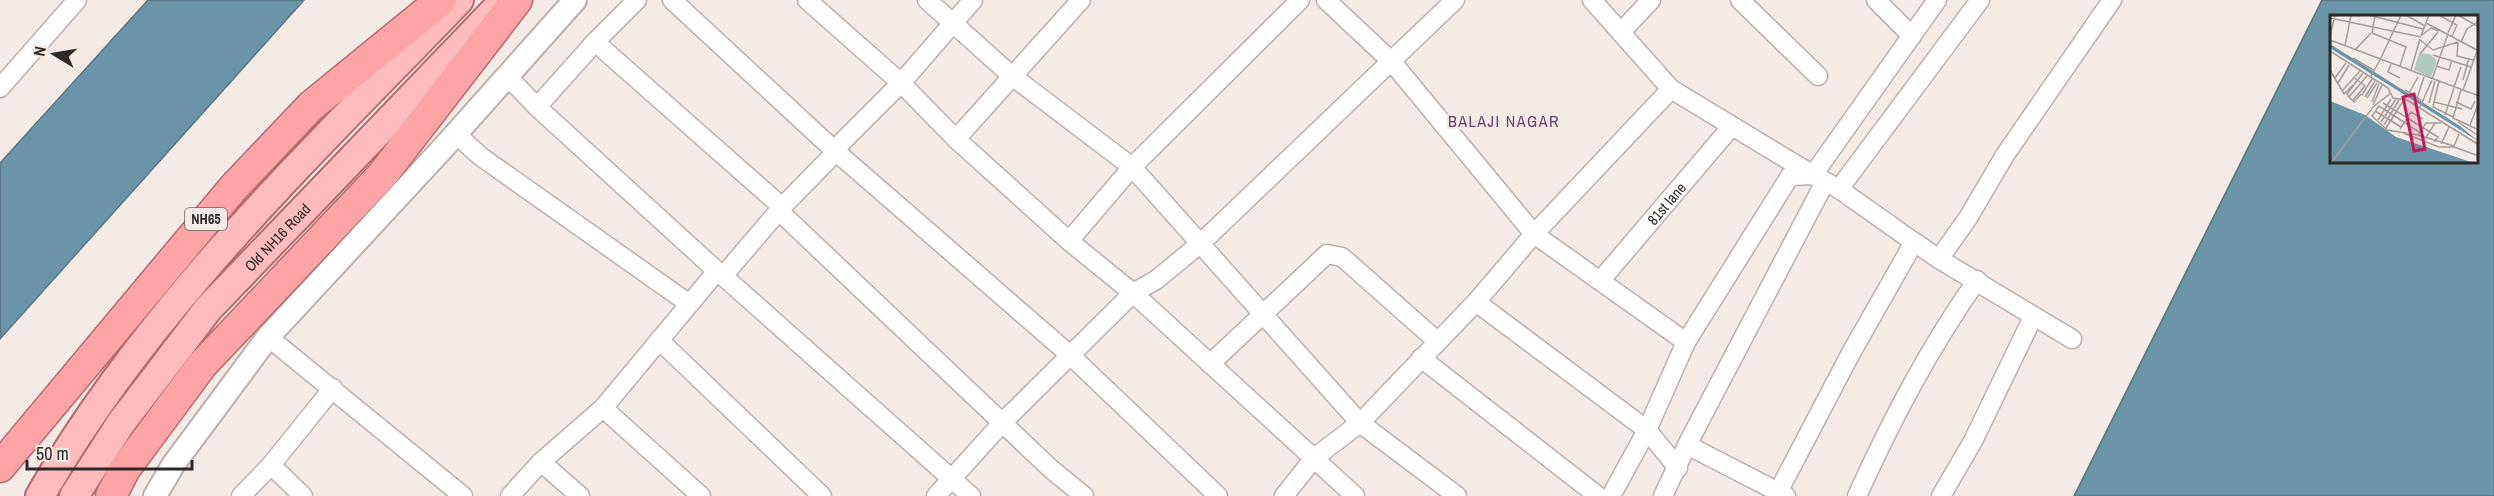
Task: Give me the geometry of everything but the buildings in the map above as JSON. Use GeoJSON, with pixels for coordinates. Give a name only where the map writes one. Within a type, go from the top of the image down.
{"type":"FeatureCollection","features":[{"type":"Feature","properties":{"kind":"highway","name":"NH65"},"geometry":{"type":"LineString","coordinates":[[0,467],[242,179],[310,106],[441,0]]}},
{"type":"Feature","properties":{"kind":"highway"},"geometry":{"type":"LineString","coordinates":[[111,496],[125,469],[202,365],[383,174],[517,0]]}},
{"type":"Feature","properties":{"kind":"main road","name":"Old NH16 Road"},"geometry":{"type":"LineString","coordinates":[[40,496],[66,450],[113,381],[201,272],[459,0]]}},
{"type":"Feature","properties":{"kind":"main road","name":"Old NH16 Road"},"geometry":{"type":"LineString","coordinates":[[75,496],[121,423],[208,309],[505,0]]}},
{"type":"Feature","properties":{"kind":"street"},"geometry":{"type":"LineString","coordinates":[[0,88],[77,0]]}},
{"type":"Feature","properties":{"kind":"street"},"geometry":{"type":"LineString","coordinates":[[155,496],[173,465],[258,354],[268,337],[508,77],[575,0]]}},
{"type":"Feature","properties":{"kind":"street"},"geometry":{"type":"LineString","coordinates":[[537,107],[595,42],[637,0]]}},
{"type":"Feature","properties":{"kind":"street"},"geometry":{"type":"LineString","coordinates":[[672,0],[834,150],[1070,355],[1218,496]]}},
{"type":"Feature","properties":{"kind":"street"},"geometry":{"type":"LineString","coordinates":[[807,0],[901,83],[956,139],[1069,241],[1132,293],[1354,496]]}},
{"type":"Feature","properties":{"kind":"street"},"geometry":{"type":"LineString","coordinates":[[927,0],[1012,76],[1132,167],[1360,423],[1457,496]]}},
{"type":"Feature","properties":{"kind":"street"},"geometry":{"type":"LineString","coordinates":[[510,496],[541,462],[603,408],[688,303],[720,273],[831,157],[834,150],[901,83],[973,0]]}},
{"type":"Feature","properties":{"kind":"street"},"geometry":{"type":"LineString","coordinates":[[956,139],[1081,0]]}},
{"type":"Feature","properties":{"kind":"street"},"geometry":{"type":"LineString","coordinates":[[1069,241],[1132,167],[1300,0]]}},
{"type":"Feature","properties":{"kind":"street"},"geometry":{"type":"LineString","coordinates":[[1326,0],[1392,62],[1534,234],[1686,342]]}},
{"type":"Feature","properties":{"kind":"street"},"geometry":{"type":"LineString","coordinates":[[936,496],[1003,422],[1132,293],[1156,280],[1201,243],[1455,0]]}},
{"type":"Feature","properties":{"kind":"street"},"geometry":{"type":"LineString","coordinates":[[1592,0],[1671,89],[1826,182],[1939,259],[2072,339]]}},
{"type":"Feature","properties":{"kind":"street"},"geometry":{"type":"LineString","coordinates":[[1620,32],[1651,0]]}},
{"type":"Feature","properties":{"kind":"street"},"geometry":{"type":"LineString","coordinates":[[1740,0],[1818,76]]}},
{"type":"Feature","properties":{"kind":"street"},"geometry":{"type":"LineString","coordinates":[[1876,0],[1912,36]]}},
{"type":"Feature","properties":{"kind":"street"},"geometry":{"type":"LineString","coordinates":[[1663,496],[1678,468],[1686,446],[1826,182],[1912,36],[1937,0]]}},
{"type":"Feature","properties":{"kind":"street"},"geometry":{"type":"LineString","coordinates":[[1826,182],[1980,0]]}},
{"type":"Feature","properties":{"kind":"street"},"geometry":{"type":"LineString","coordinates":[[1939,259],[1968,218],[2005,155],[2112,0]]}},
{"type":"Feature","properties":{"kind":"street"},"geometry":{"type":"LineString","coordinates":[[595,42],[781,209],[1003,422],[1084,496]]}},
{"type":"Feature","properties":{"kind":"street"},"geometry":{"type":"LineString","coordinates":[[508,77],[537,107],[720,273],[971,496]]}},
{"type":"Feature","properties":{"kind":"street"},"geometry":{"type":"LineString","coordinates":[[1284,496],[1314,458],[1360,423],[1476,302],[1534,234],[1671,89]]}},
{"type":"Feature","properties":{"kind":"street","name":"81st lane"},"geometry":{"type":"LineString","coordinates":[[1600,281],[1731,126]]}},
{"type":"Feature","properties":{"kind":"street"},"geometry":{"type":"LineString","coordinates":[[456,134],[480,156],[688,303]]}},
{"type":"Feature","properties":{"kind":"street"},"geometry":{"type":"LineString","coordinates":[[1611,496],[1647,430],[1686,342],[1791,176],[1826,182]]}},
{"type":"Feature","properties":{"kind":"street"},"geometry":{"type":"LineString","coordinates":[[1686,446],[1780,495],[1851,353],[1914,242]]}},
{"type":"Feature","properties":{"kind":"street"},"geometry":{"type":"LineString","coordinates":[[1210,364],[1327,254],[1333,253],[1341,257],[1437,341]]}},
{"type":"Feature","properties":{"kind":"street"},"geometry":{"type":"LineString","coordinates":[[1857,496],[1897,409],[1940,333],[1977,280]]}},
{"type":"Feature","properties":{"kind":"street"},"geometry":{"type":"LineString","coordinates":[[1476,302],[1647,430],[1678,468]]}},
{"type":"Feature","properties":{"kind":"street"},"geometry":{"type":"LineString","coordinates":[[1941,496],[1973,441],[2033,317]]}},
{"type":"Feature","properties":{"kind":"street"},"geometry":{"type":"LineString","coordinates":[[268,337],[463,496]]}},
{"type":"Feature","properties":{"kind":"street"},"geometry":{"type":"LineString","coordinates":[[659,340],[822,496]]}},
{"type":"Feature","properties":{"kind":"street"},"geometry":{"type":"LineString","coordinates":[[1420,358],[1598,496]]}},
{"type":"Feature","properties":{"kind":"street"},"geometry":{"type":"LineString","coordinates":[[241,496],[271,465],[333,388]]}},
{"type":"Feature","properties":{"kind":"street"},"geometry":{"type":"LineString","coordinates":[[603,408],[701,496]]}},
{"type":"Feature","properties":{"kind":"street"},"geometry":{"type":"LineString","coordinates":[[541,462],[580,496]]}},
{"type":"Feature","properties":{"kind":"street"},"geometry":{"type":"LineString","coordinates":[[271,465],[303,496]]}},
{"type":"Feature","properties":{"kind":"water"},"geometry":{"type":"Polygon","coordinates":[[[148,0],[304,0],[0,339],[0,163],[148,0]]]}},
{"type":"Feature","properties":{"kind":"water"},"geometry":{"type":"Polygon","coordinates":[[[2322,0],[2494,0],[2494,496],[2074,496],[2322,0]]]}},
{"type":"Feature","properties":{"kind":"district","name":"BALAJI NAGAR"},"geometry":{"type":"Point","coordinates":[1504,121]}}]}
